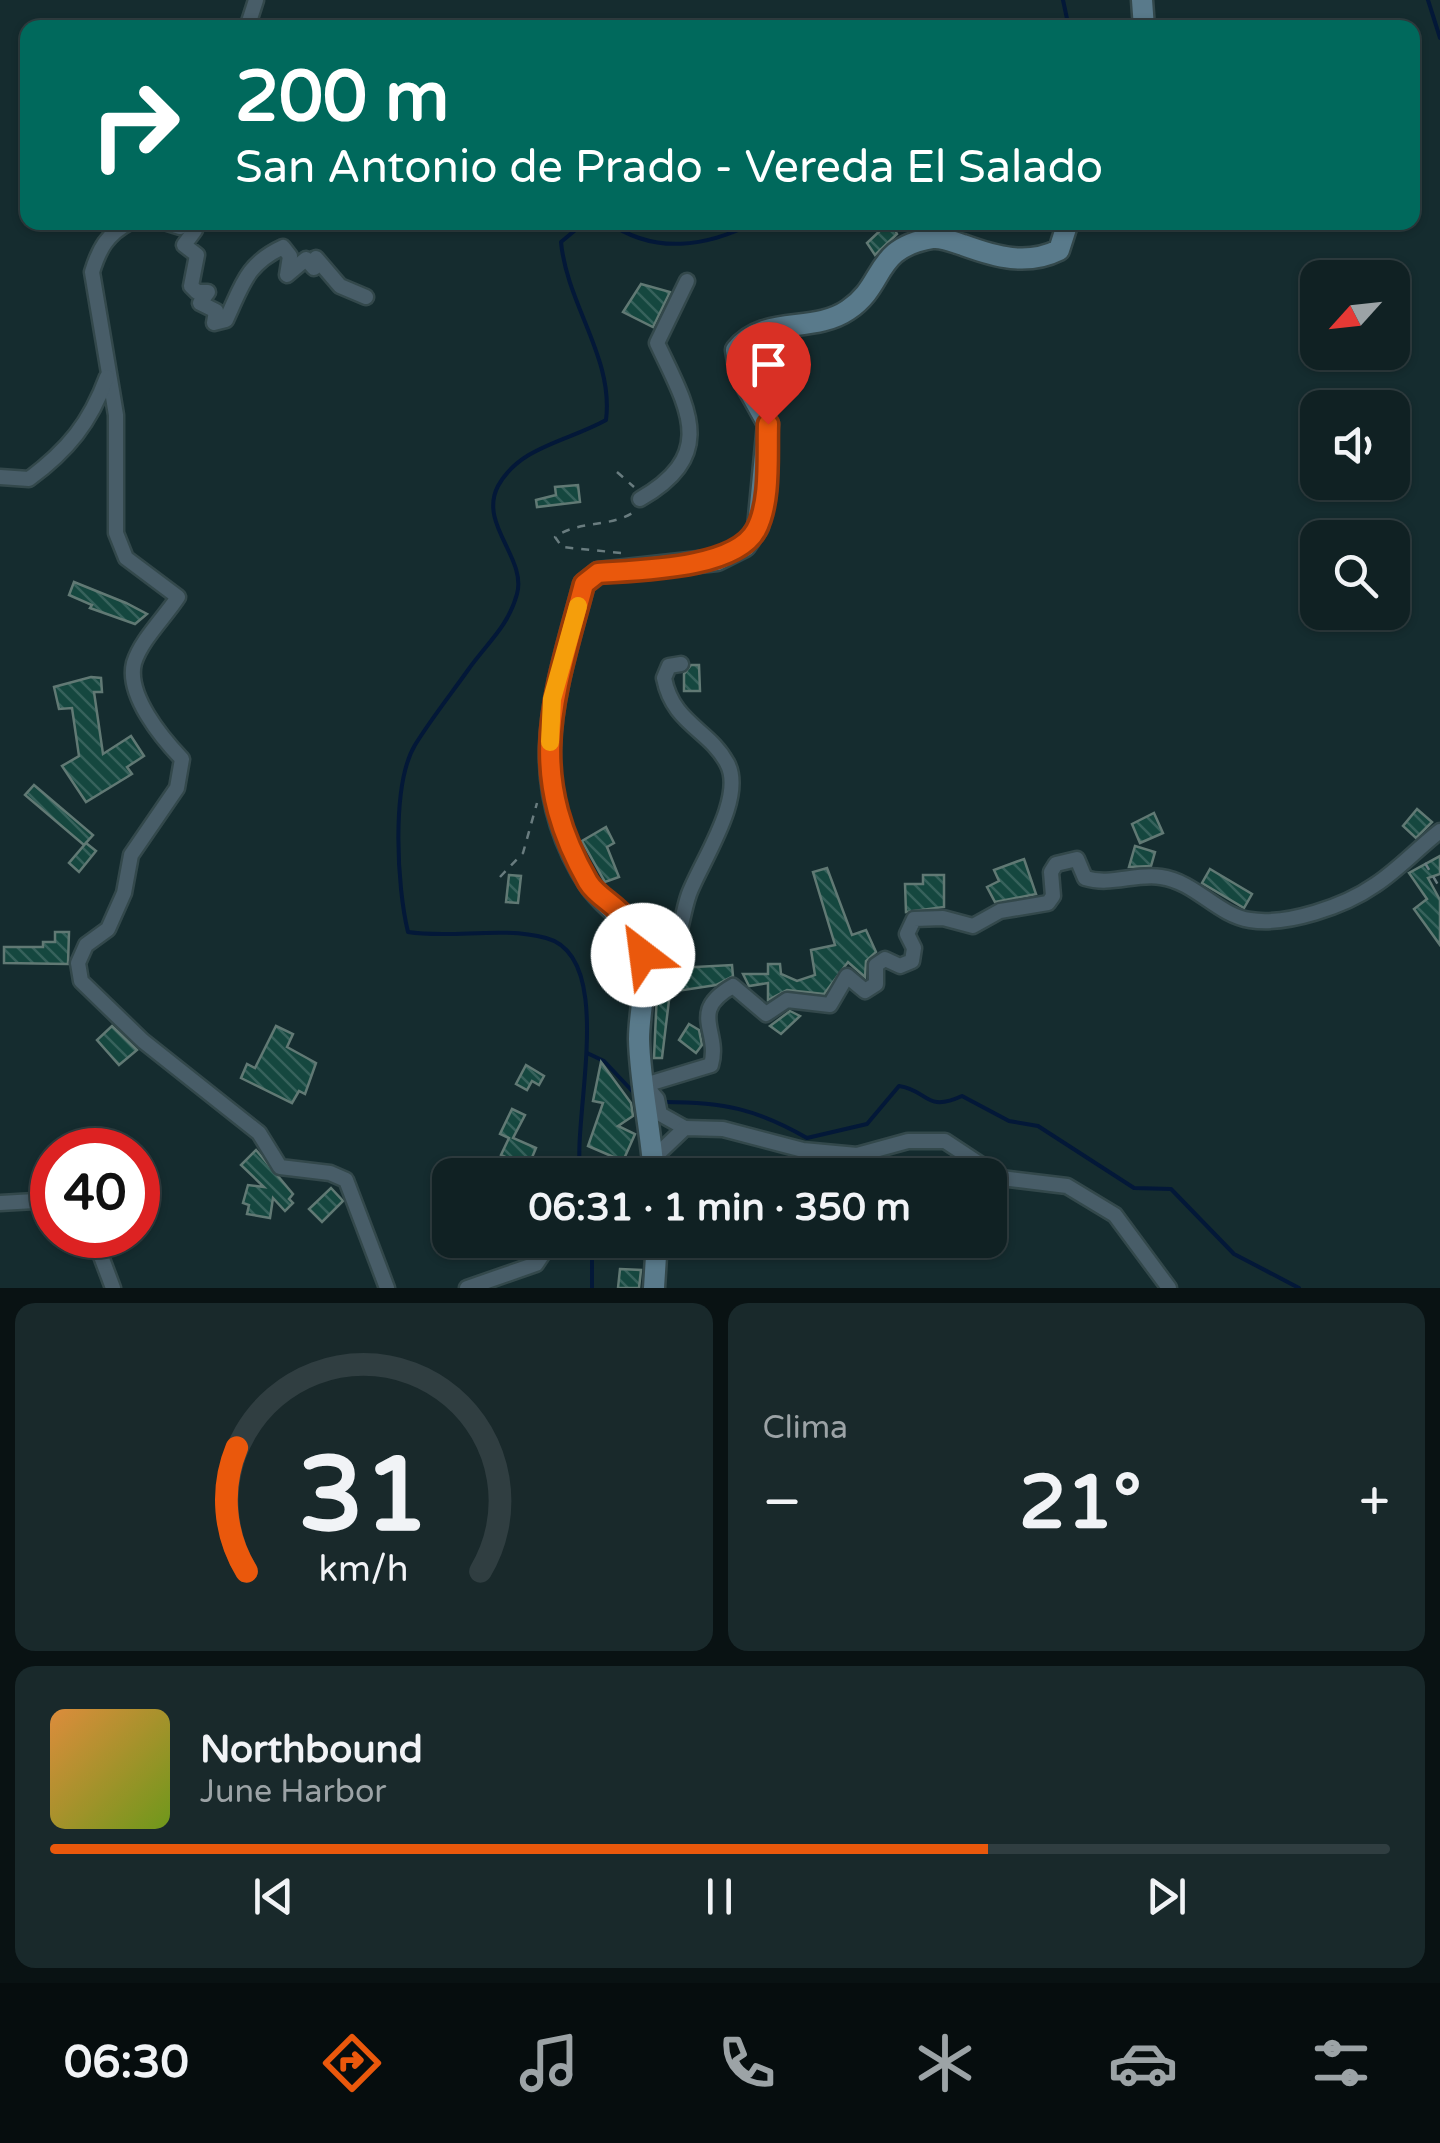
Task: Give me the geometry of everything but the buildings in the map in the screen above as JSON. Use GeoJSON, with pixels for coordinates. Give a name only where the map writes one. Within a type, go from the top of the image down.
{"type":"FeatureCollection","features":[{"type":"Feature","properties":{"kind":"street"},"geometry":{"type":"LineString","coordinates":[[114,230],[98,250],[92,272],[117,432],[116,533],[126,558],[178,597],[135,660],[133,678],[162,739],[182,760],[182,777],[131,855],[124,893],[108,928],[86,945],[78,962],[81,981],[143,1041],[259,1133],[280,1168],[330,1173],[346,1180],[388,1288]]}},
{"type":"Feature","properties":{"kind":"street"},"geometry":{"type":"LineString","coordinates":[[195,230],[184,245],[197,256],[191,286],[197,292],[208,292],[200,303],[216,311],[214,323],[222,323],[235,307],[243,276],[283,247],[290,256],[287,275],[306,260],[314,268],[316,258],[340,286],[366,297]]}},
{"type":"Feature","properties":{"kind":"street"},"geometry":{"type":"LineString","coordinates":[[652,1158],[639,1041],[643,955],[626,919],[590,885],[554,807],[552,699],[584,584],[598,573],[718,560],[745,546],[758,527],[768,424],[740,374],[736,350],[747,335],[774,327],[805,326],[848,310],[887,258],[905,246],[938,237],[1004,258],[1039,260],[1059,250],[1065,230]]}},
{"type":"Feature","properties":{"kind":"street"},"geometry":{"type":"LineString","coordinates":[[640,499],[686,459],[690,443],[692,433],[679,383],[657,342],[687,281]]}},
{"type":"Feature","properties":{"kind":"street"},"geometry":{"type":"LineString","coordinates":[[0,477],[29,479],[45,466],[88,423],[107,377]]}},
{"type":"Feature","properties":{"kind":"street"},"geometry":{"type":"LineString","coordinates":[[626,919],[636,919],[663,950],[672,954],[688,897],[717,838],[732,780],[728,764],[672,704],[664,678],[670,666],[680,664]]}},
{"type":"Feature","properties":{"kind":"street"},"geometry":{"type":"LineString","coordinates":[[645,1085],[711,1065],[706,1020],[710,1004],[733,986],[766,1014],[787,1000],[830,1004],[847,976],[865,992],[871,990],[876,984],[876,965],[884,958],[908,966],[914,948],[906,934],[914,919],[944,918],[974,926],[1000,910],[1048,903],[1054,896],[1051,872],[1056,864],[1077,858],[1085,878],[1098,882],[1161,876],[1191,886],[1251,920],[1332,906],[1374,886],[1440,831]]}},
{"type":"Feature","properties":{"kind":"street"},"geometry":{"type":"LineString","coordinates":[[645,1085],[657,1099],[660,1114],[685,1128],[723,1129],[804,1150],[857,1156],[908,1140],[945,1141],[1001,1178],[1067,1186],[1114,1215],[1169,1288]]}},
{"type":"Feature","properties":{"kind":"street"},"geometry":{"type":"LineString","coordinates":[[660,1158],[685,1128]]}},
{"type":"Feature","properties":{"kind":"street"},"geometry":{"type":"LineString","coordinates":[[0,1203],[30,1201]]}},
{"type":"Feature","properties":{"kind":"street"},"geometry":{"type":"LineString","coordinates":[[102,1258],[113,1288]]}},
{"type":"Feature","properties":{"kind":"street"},"geometry":{"type":"LineString","coordinates":[[468,1288],[536,1264],[540,1258]]}},
{"type":"Feature","properties":{"kind":"street"},"geometry":{"type":"LineString","coordinates":[[654,1288],[656,1258]]}},
{"type":"Feature","properties":{"kind":"path"},"geometry":{"type":"LineString","coordinates":[[617,472],[640,499],[638,508],[621,520],[555,537],[562,547],[575,551],[630,554]]}},
{"type":"Feature","properties":{"kind":"path"},"geometry":{"type":"LineString","coordinates":[[500,877],[523,853],[540,794],[551,781]]}},
{"type":"Feature","properties":{"kind":"path"},"geometry":{"type":"LineString","coordinates":[[1416,848],[1440,888]]}},
{"type":"Feature","properties":{"kind":"waterway"},"geometry":{"type":"LineString","coordinates":[[1063,0],[1067,20]]}},
{"type":"Feature","properties":{"kind":"waterway"},"geometry":{"type":"LineString","coordinates":[[1428,0],[1440,38]]}},
{"type":"Feature","properties":{"kind":"waterway"},"geometry":{"type":"LineString","coordinates":[[575,230],[561,242],[572,288],[603,375],[606,420],[532,453],[507,473],[498,486],[494,514],[515,567],[517,594],[503,625],[415,745],[402,785],[398,837],[408,932],[529,935],[546,938],[568,952],[581,976],[586,1008],[580,1158]]}},
{"type":"Feature","properties":{"kind":"waterway"},"geometry":{"type":"LineString","coordinates":[[622,230],[644,239],[681,244],[739,230]]}},
{"type":"Feature","properties":{"kind":"waterway"},"geometry":{"type":"LineString","coordinates":[[587,1053],[604,1061],[636,1095]]}},
{"type":"Feature","properties":{"kind":"waterway"},"geometry":{"type":"LineString","coordinates":[[665,1102],[739,1109],[807,1138],[867,1124],[899,1086],[933,1101],[962,1096],[1009,1121],[1038,1126],[1134,1188],[1171,1189],[1234,1254],[1299,1288]]}},
{"type":"Feature","properties":{"kind":"waterway"},"geometry":{"type":"LineString","coordinates":[[592,1258],[592,1288]]}},
{"type":"Feature","properties":{"kind":"slow traffic"},"geometry":{"type":"LineString","coordinates":[[550,742],[552,699],[578,606]]}},
{"type":"Feature","properties":{"kind":"route"},"geometry":{"type":"LineString","coordinates":[[643,955],[626,919],[590,885],[554,807],[549,765],[552,699],[584,584],[598,573],[718,560],[745,546],[758,527],[768,424]]}}]}
